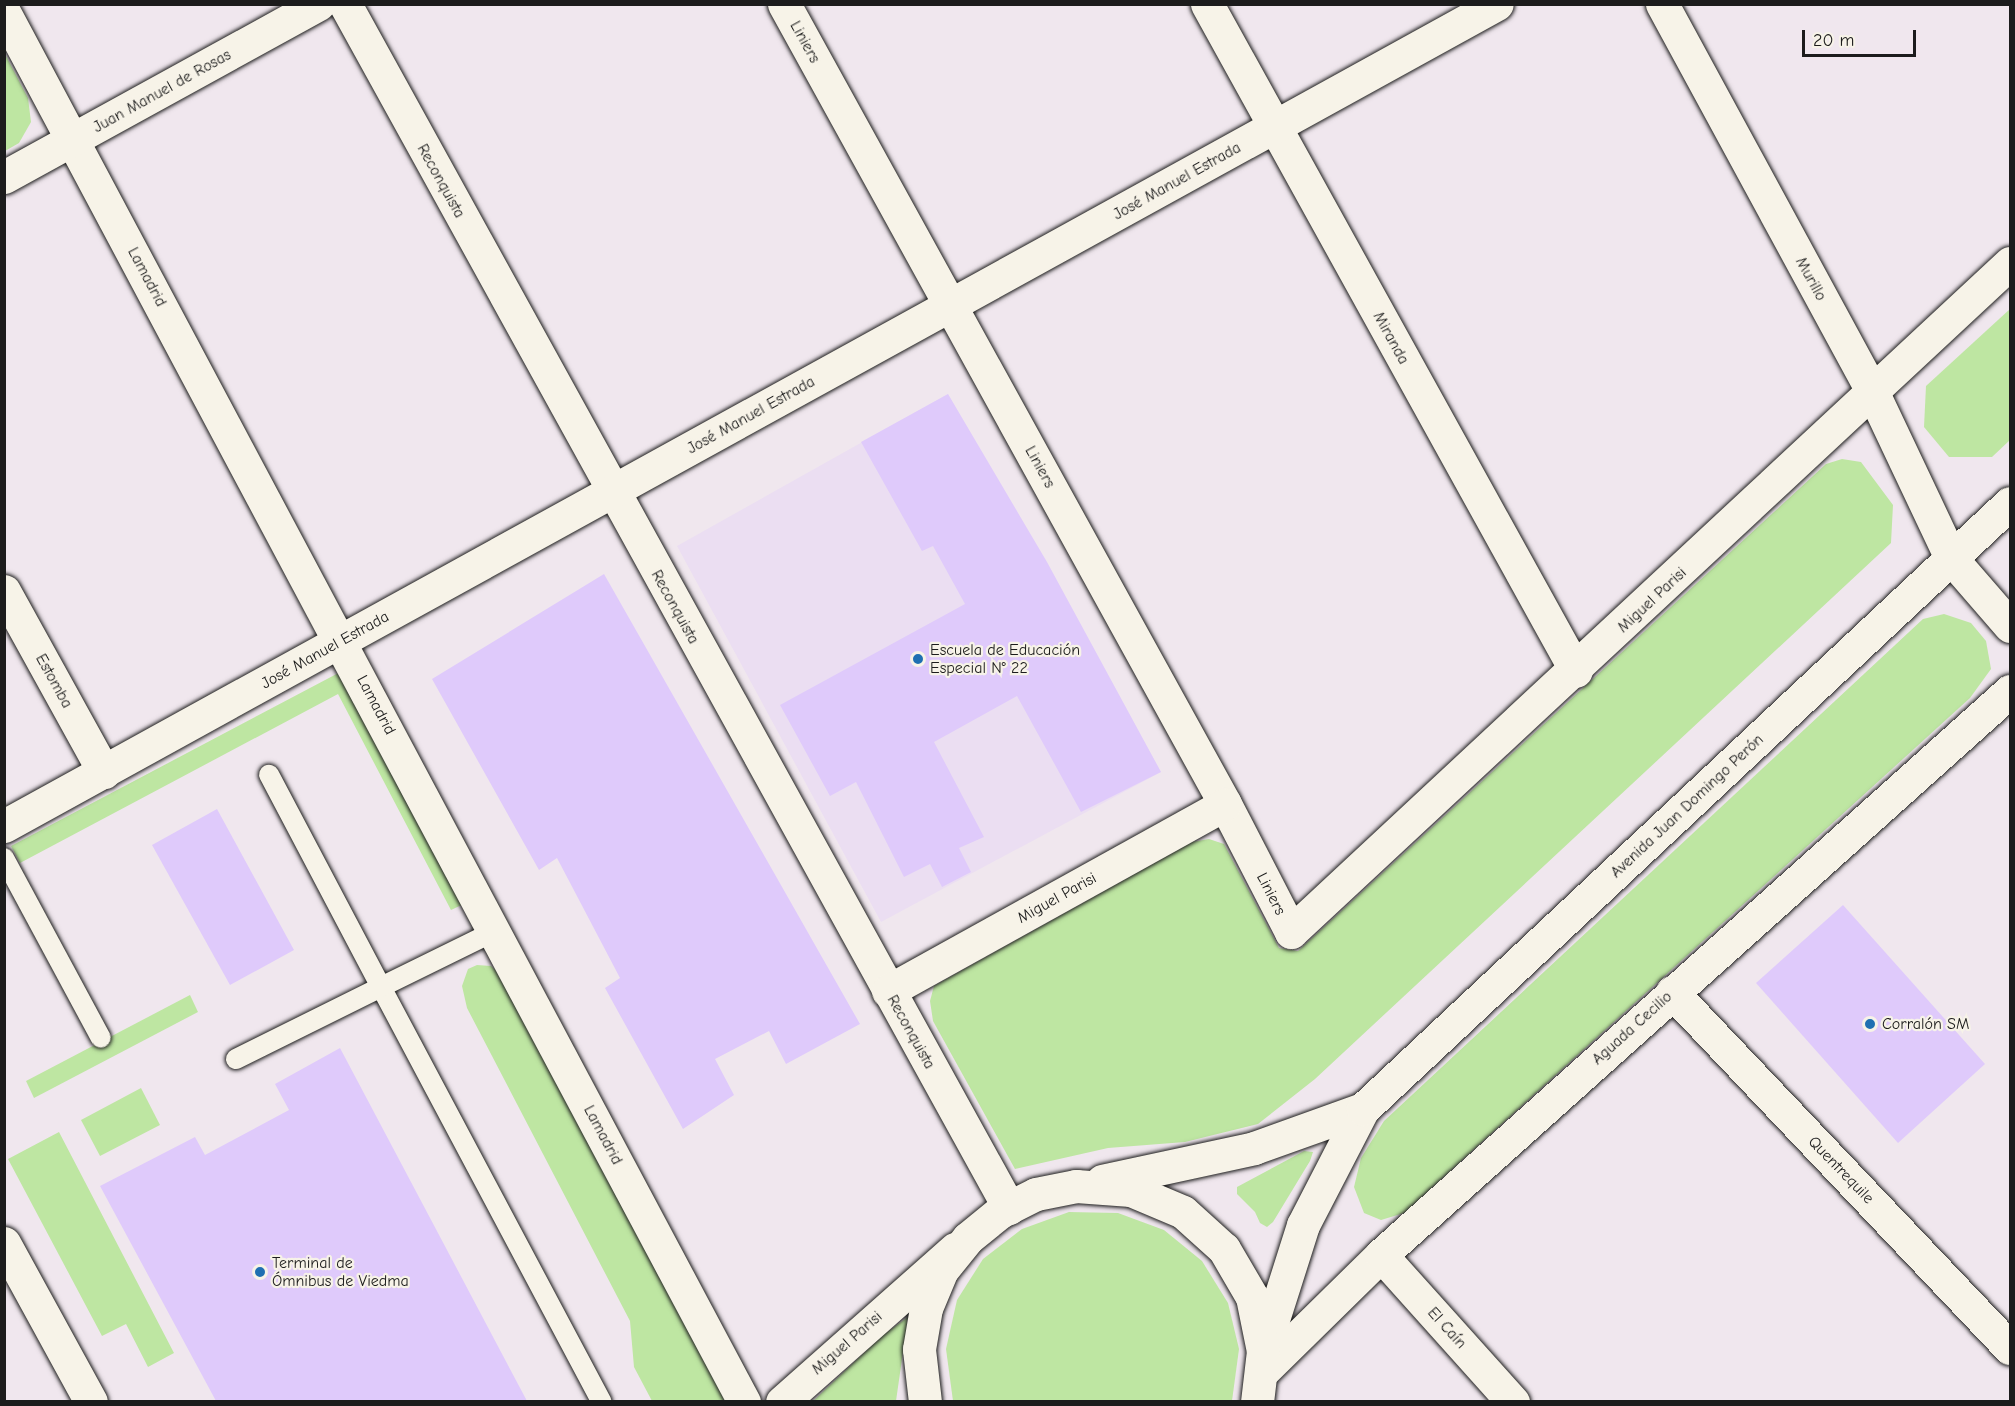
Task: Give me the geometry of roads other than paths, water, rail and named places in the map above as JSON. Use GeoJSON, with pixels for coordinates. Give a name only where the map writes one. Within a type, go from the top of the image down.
{"type":"FeatureCollection","features":[{"type":"Feature","properties":{"kind":"street","name":"Juan Manuel de Rosas"},"geometry":{"type":"LineString","coordinates":[[4,177],[319,4]]}},
{"type":"Feature","properties":{"kind":"street","name":"Reconquista"},"geometry":{"type":"LineString","coordinates":[[345,4],[611,492],[1009,1208]]}},
{"type":"Feature","properties":{"kind":"street","name":"Liniers"},"geometry":{"type":"LineString","coordinates":[[784,4],[1225,804],[1291,932]]}},
{"type":"Feature","properties":{"kind":"street","name":"Miranda"},"geometry":{"type":"LineString","coordinates":[[1208,4],[1576,671]]}},
{"type":"Feature","properties":{"kind":"street","name":"José Manuel Estrada"},"geometry":{"type":"LineString","coordinates":[[4,826],[1497,4]]}},
{"type":"Feature","properties":{"kind":"street","name":"Murillo"},"geometry":{"type":"LineString","coordinates":[[1662,4],[1873,393],[1951,558],[2010,626]]}},
{"type":"Feature","properties":{"kind":"street","name":"Lamadrid"},"geometry":{"type":"LineString","coordinates":[[4,12],[342,640],[744,1401]]}},
{"type":"Feature","properties":{"kind":"street","name":"Miguel Parisi"},"geometry":{"type":"LineString","coordinates":[[1291,932],[1576,671],[2010,263]]}},
{"type":"Feature","properties":{"kind":"street","name":"Avenida Juan Domingo Perón"},"geometry":{"type":"LineString","coordinates":[[1260,1375],[1303,1225],[1363,1109],[2010,503]]}},
{"type":"Feature","properties":{"kind":"street","name":"Estomba"},"geometry":{"type":"LineString","coordinates":[[4,591],[104,772]]}},
{"type":"Feature","properties":{"kind":"street","name":"Aguada Cecilio"},"geometry":{"type":"LineString","coordinates":[[1260,1375],[1381,1256],[1672,992],[2010,691]]}},
{"type":"Feature","properties":{"kind":"street","name":"Miguel Parisi"},"geometry":{"type":"LineString","coordinates":[[888,991],[1225,804]]}},
{"type":"Feature","properties":{"kind":"street","name":"Quentrequile"},"geometry":{"type":"LineString","coordinates":[[1672,992],[2010,1348]]}},
{"type":"Feature","properties":{"kind":"street","name":"Avenida Juan Domingo Perón"},"geometry":{"type":"LineString","coordinates":[[910,1401],[926,1308],[938,1280],[968,1238],[1009,1208],[1036,1194],[1254,1148],[1363,1109]]}},
{"type":"Feature","properties":{"kind":"street","name":"Avenida Juan Domingo Perón"},"geometry":{"type":"LineString","coordinates":[[1077,1186],[1131,1191],[1183,1212],[1224,1249],[1252,1297],[1260,1375]]}},
{"type":"Feature","properties":{"kind":"street","name":"Miguel Parisi"},"geometry":{"type":"LineString","coordinates":[[782,1401],[968,1238]]}},
{"type":"Feature","properties":{"kind":"street"},"geometry":{"type":"LineString","coordinates":[[4,1243],[91,1401]]}},
{"type":"Feature","properties":{"kind":"street","name":"El Caín"},"geometry":{"type":"LineString","coordinates":[[1381,1256],[1513,1401]]}},
{"type":"Feature","properties":{"kind":"street","name":"Avenida Juan Domingo Perón"},"geometry":{"type":"LineString","coordinates":[[919,1349],[925,1401]]}},
{"type":"Feature","properties":{"kind":"lane"},"geometry":{"type":"LineString","coordinates":[[269,776],[602,1401]]}},
{"type":"Feature","properties":{"kind":"lane"},"geometry":{"type":"LineString","coordinates":[[4,858],[101,1038]]}},
{"type":"Feature","properties":{"kind":"lane"},"geometry":{"type":"LineString","coordinates":[[236,1059],[495,931]]}},
{"type":"Feature","properties":{"kind":"place","name":"Escuela de Educación Especial N° 22"},"geometry":{"type":"Point","coordinates":[918,659]}},
{"type":"Feature","properties":{"kind":"place","name":"Corralón SM"},"geometry":{"type":"Point","coordinates":[1870,1024]}},
{"type":"Feature","properties":{"kind":"place","name":"Terminal de Ómnibus de Viedma"},"geometry":{"type":"Point","coordinates":[260,1272]}}]}
